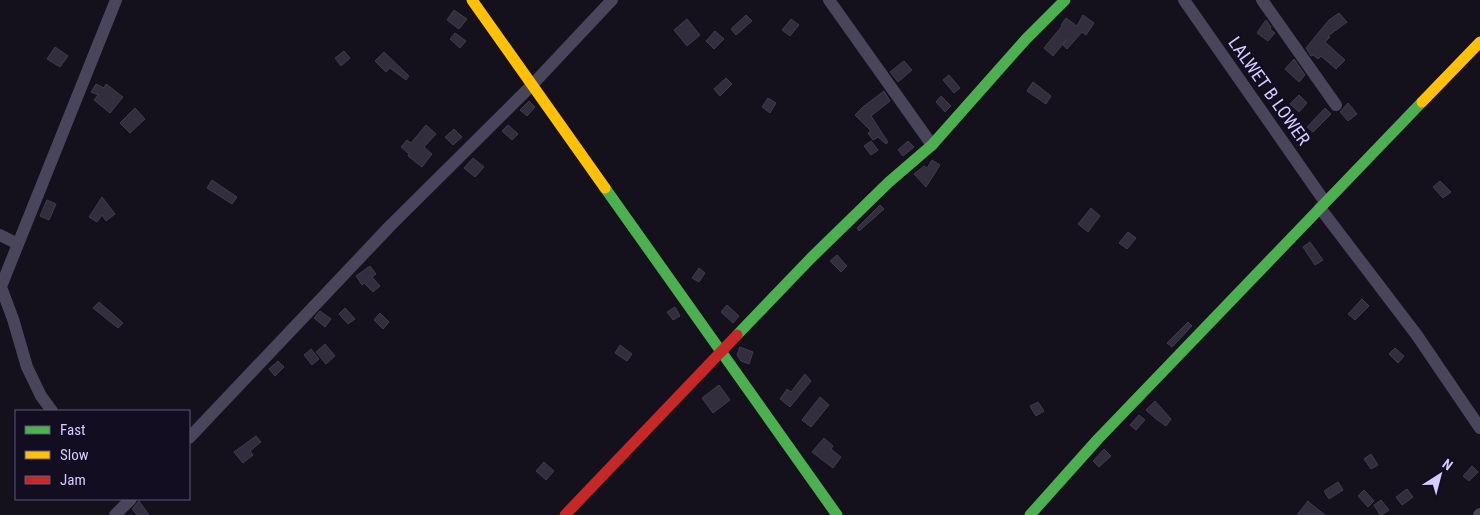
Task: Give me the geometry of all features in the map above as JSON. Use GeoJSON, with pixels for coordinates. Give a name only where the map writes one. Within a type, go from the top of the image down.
{"type":"FeatureCollection","features":[{"type":"Feature","properties":{"kind":"street"},"geometry":{"type":"LineString","coordinates":[[51,410],[41,396],[27,368],[13,319],[0,288],[116,0]]}},
{"type":"Feature","properties":{"kind":"street"},"geometry":{"type":"LineString","coordinates":[[472,0],[837,515]]}},
{"type":"Feature","properties":{"kind":"street"},"geometry":{"type":"LineString","coordinates":[[190,437],[390,226],[532,86],[612,0]]}},
{"type":"Feature","properties":{"kind":"street"},"geometry":{"type":"LineString","coordinates":[[829,0],[932,145]]}},
{"type":"Feature","properties":{"kind":"street"},"geometry":{"type":"LineString","coordinates":[[564,515],[722,353],[811,258],[889,182],[932,145],[1026,39],[1064,0]]}},
{"type":"Feature","properties":{"kind":"street","name":"LALWET B LOWER"},"geometry":{"type":"LineString","coordinates":[[1184,0],[1323,205],[1416,334],[1480,428]]}},
{"type":"Feature","properties":{"kind":"street"},"geometry":{"type":"LineString","coordinates":[[1262,0],[1336,105]]}},
{"type":"Feature","properties":{"kind":"street"},"geometry":{"type":"LineString","coordinates":[[1030,515],[1098,439],[1480,42]]}},
{"type":"Feature","properties":{"kind":"street"},"geometry":{"type":"LineString","coordinates":[[0,235],[18,244]]}},
{"type":"Feature","properties":{"kind":"street"},"geometry":{"type":"LineString","coordinates":[[119,509],[130,500]]}},
{"type":"Feature","properties":{"kind":"building"},"geometry":{"type":"Polygon","coordinates":[[[454,10],[467,19],[459,29],[447,20],[454,10]]]}},
{"type":"Feature","properties":{"kind":"building"},"geometry":{"type":"Polygon","coordinates":[[[1339,13],[1347,22],[1328,36],[1330,37],[1325,42],[1345,60],[1336,69],[1321,56],[1318,59],[1313,55],[1311,56],[1306,48],[1329,20],[1339,13]]]}},
{"type":"Feature","properties":{"kind":"building"},"geometry":{"type":"Polygon","coordinates":[[[746,15],[752,21],[736,35],[731,29],[746,15]]]}},
{"type":"Feature","properties":{"kind":"building"},"geometry":{"type":"Polygon","coordinates":[[[1083,15],[1094,23],[1086,35],[1082,32],[1067,49],[1063,45],[1067,39],[1053,56],[1044,48],[1062,26],[1066,18],[1077,26],[1083,15]]]}},
{"type":"Feature","properties":{"kind":"building"},"geometry":{"type":"Polygon","coordinates":[[[687,19],[700,35],[687,46],[674,30],[687,19]]]}},
{"type":"Feature","properties":{"kind":"building"},"geometry":{"type":"Polygon","coordinates":[[[791,19],[799,25],[790,36],[782,30],[791,19]]]}},
{"type":"Feature","properties":{"kind":"building"},"geometry":{"type":"Polygon","coordinates":[[[1266,20],[1271,27],[1270,29],[1275,33],[1268,41],[1257,33],[1266,20]]]}},
{"type":"Feature","properties":{"kind":"building"},"geometry":{"type":"Polygon","coordinates":[[[715,31],[724,39],[714,49],[706,41],[715,31]]]}},
{"type":"Feature","properties":{"kind":"building"},"geometry":{"type":"Polygon","coordinates":[[[455,33],[466,41],[460,48],[450,39],[455,33]]]}},
{"type":"Feature","properties":{"kind":"building"},"geometry":{"type":"Polygon","coordinates":[[[55,47],[68,56],[60,67],[47,59],[55,47]]]}},
{"type":"Feature","properties":{"kind":"building"},"geometry":{"type":"Polygon","coordinates":[[[344,51],[350,58],[341,66],[335,58],[344,51]]]}},
{"type":"Feature","properties":{"kind":"building"},"geometry":{"type":"Polygon","coordinates":[[[384,52],[409,76],[406,80],[390,68],[386,72],[375,61],[384,52]]]}},
{"type":"Feature","properties":{"kind":"building"},"geometry":{"type":"Polygon","coordinates":[[[1294,59],[1305,75],[1299,82],[1285,69],[1294,59]]]}},
{"type":"Feature","properties":{"kind":"building"},"geometry":{"type":"Polygon","coordinates":[[[904,61],[912,70],[898,82],[890,72],[904,61]]]}},
{"type":"Feature","properties":{"kind":"building"},"geometry":{"type":"Polygon","coordinates":[[[949,75],[960,88],[954,93],[943,80],[949,75]]]}},
{"type":"Feature","properties":{"kind":"building"},"geometry":{"type":"Polygon","coordinates":[[[726,78],[732,84],[720,96],[714,89],[726,78]]]}},
{"type":"Feature","properties":{"kind":"building"},"geometry":{"type":"Polygon","coordinates":[[[1033,82],[1051,96],[1046,104],[1027,91],[1033,82]]]}},
{"type":"Feature","properties":{"kind":"building"},"geometry":{"type":"Polygon","coordinates":[[[96,84],[104,88],[106,84],[123,97],[110,113],[94,100],[98,95],[91,92],[96,84]]]}},
{"type":"Feature","properties":{"kind":"building"},"geometry":{"type":"Polygon","coordinates":[[[884,91],[890,101],[871,116],[888,142],[886,144],[878,137],[873,140],[868,133],[871,131],[855,115],[884,91]]]}},
{"type":"Feature","properties":{"kind":"building"},"geometry":{"type":"Polygon","coordinates":[[[1299,95],[1307,103],[1299,112],[1290,104],[1299,95]]]}},
{"type":"Feature","properties":{"kind":"building"},"geometry":{"type":"Polygon","coordinates":[[[941,96],[951,106],[945,112],[936,102],[941,96]]]}},
{"type":"Feature","properties":{"kind":"building"},"geometry":{"type":"Polygon","coordinates":[[[768,98],[776,103],[770,113],[762,107],[768,98]]]}},
{"type":"Feature","properties":{"kind":"building"},"geometry":{"type":"Polygon","coordinates":[[[529,101],[535,107],[527,116],[520,110],[529,101]]]}},
{"type":"Feature","properties":{"kind":"building"},"geometry":{"type":"Polygon","coordinates":[[[1348,103],[1357,114],[1348,121],[1340,112],[1348,103]]]}},
{"type":"Feature","properties":{"kind":"building"},"geometry":{"type":"Polygon","coordinates":[[[135,108],[145,119],[130,133],[120,123],[135,108]]]}},
{"type":"Feature","properties":{"kind":"building"},"geometry":{"type":"Polygon","coordinates":[[[1325,108],[1331,114],[1313,132],[1307,127],[1325,108]]]}},
{"type":"Feature","properties":{"kind":"building"},"geometry":{"type":"Polygon","coordinates":[[[426,125],[436,134],[424,147],[432,154],[422,167],[408,156],[409,154],[401,147],[407,140],[411,143],[426,125]]]}},
{"type":"Feature","properties":{"kind":"building"},"geometry":{"type":"Polygon","coordinates":[[[508,125],[518,134],[512,140],[502,131],[508,125]]]}},
{"type":"Feature","properties":{"kind":"building"},"geometry":{"type":"Polygon","coordinates":[[[454,129],[462,137],[453,145],[445,137],[454,129]]]}},
{"type":"Feature","properties":{"kind":"building"},"geometry":{"type":"Polygon","coordinates":[[[871,141],[878,150],[871,155],[864,146],[871,141]]]}},
{"type":"Feature","properties":{"kind":"building"},"geometry":{"type":"Polygon","coordinates":[[[908,141],[914,147],[903,156],[898,150],[908,141]]]}},
{"type":"Feature","properties":{"kind":"building"},"geometry":{"type":"Polygon","coordinates":[[[473,158],[484,167],[475,177],[464,168],[473,158]]]}},
{"type":"Feature","properties":{"kind":"building"},"geometry":{"type":"Polygon","coordinates":[[[932,160],[940,165],[926,187],[914,174],[924,166],[927,168],[932,160]]]}},
{"type":"Feature","properties":{"kind":"building"},"geometry":{"type":"Polygon","coordinates":[[[212,180],[237,197],[232,204],[207,188],[212,180]]]}},
{"type":"Feature","properties":{"kind":"building"},"geometry":{"type":"Polygon","coordinates":[[[1440,181],[1451,192],[1443,198],[1433,187],[1440,181]]]}},
{"type":"Feature","properties":{"kind":"building"},"geometry":{"type":"Polygon","coordinates":[[[102,197],[115,214],[106,221],[102,215],[97,222],[89,217],[102,197]]]}},
{"type":"Feature","properties":{"kind":"building"},"geometry":{"type":"Polygon","coordinates":[[[47,200],[56,204],[49,220],[40,216],[47,200]]]}},
{"type":"Feature","properties":{"kind":"building"},"geometry":{"type":"Polygon","coordinates":[[[880,205],[884,209],[859,231],[857,228],[880,205]]]}},
{"type":"Feature","properties":{"kind":"building"},"geometry":{"type":"Polygon","coordinates":[[[1091,208],[1100,216],[1088,232],[1078,224],[1091,208]]]}},
{"type":"Feature","properties":{"kind":"building"},"geometry":{"type":"Polygon","coordinates":[[[1128,232],[1136,238],[1127,249],[1119,243],[1128,232]]]}},
{"type":"Feature","properties":{"kind":"building"},"geometry":{"type":"Polygon","coordinates":[[[1310,242],[1323,260],[1315,265],[1303,247],[1310,242]]]}},
{"type":"Feature","properties":{"kind":"building"},"geometry":{"type":"Polygon","coordinates":[[[837,255],[847,266],[841,272],[830,261],[837,255]]]}},
{"type":"Feature","properties":{"kind":"building"},"geometry":{"type":"Polygon","coordinates":[[[370,266],[376,274],[372,277],[380,286],[373,292],[364,283],[362,285],[356,276],[370,266]]]}},
{"type":"Feature","properties":{"kind":"building"},"geometry":{"type":"Polygon","coordinates":[[[699,268],[705,273],[699,282],[692,278],[699,268]]]}},
{"type":"Feature","properties":{"kind":"building"},"geometry":{"type":"Polygon","coordinates":[[[1362,299],[1369,306],[1355,320],[1348,314],[1362,299]]]}},
{"type":"Feature","properties":{"kind":"building"},"geometry":{"type":"Polygon","coordinates":[[[99,302],[123,323],[118,328],[93,308],[99,302]]]}},
{"type":"Feature","properties":{"kind":"building"},"geometry":{"type":"Polygon","coordinates":[[[727,305],[739,316],[733,323],[721,312],[727,305]]]}},
{"type":"Feature","properties":{"kind":"building"},"geometry":{"type":"Polygon","coordinates":[[[675,307],[680,316],[673,320],[667,312],[675,307]]]}},
{"type":"Feature","properties":{"kind":"building"},"geometry":{"type":"Polygon","coordinates":[[[345,308],[355,319],[348,324],[339,314],[345,308]]]}},
{"type":"Feature","properties":{"kind":"building"},"geometry":{"type":"Polygon","coordinates":[[[320,311],[331,319],[325,327],[314,318],[320,311]]]}},
{"type":"Feature","properties":{"kind":"building"},"geometry":{"type":"Polygon","coordinates":[[[380,313],[389,322],[383,329],[374,320],[380,313]]]}},
{"type":"Feature","properties":{"kind":"building"},"geometry":{"type":"Polygon","coordinates":[[[1188,322],[1192,326],[1172,347],[1167,343],[1188,322]]]}},
{"type":"Feature","properties":{"kind":"building"},"geometry":{"type":"Polygon","coordinates":[[[325,344],[335,356],[326,364],[316,352],[325,344]]]}},
{"type":"Feature","properties":{"kind":"building"},"geometry":{"type":"Polygon","coordinates":[[[620,345],[632,354],[627,361],[615,353],[620,345]]]}},
{"type":"Feature","properties":{"kind":"building"},"geometry":{"type":"Polygon","coordinates":[[[740,347],[753,352],[749,364],[741,361],[737,355],[740,347]]]}},
{"type":"Feature","properties":{"kind":"building"},"geometry":{"type":"Polygon","coordinates":[[[1395,348],[1404,356],[1398,363],[1389,354],[1395,348]]]}},
{"type":"Feature","properties":{"kind":"building"},"geometry":{"type":"Polygon","coordinates":[[[311,349],[319,359],[312,365],[304,355],[311,349]]]}},
{"type":"Feature","properties":{"kind":"building"},"geometry":{"type":"Polygon","coordinates":[[[278,361],[284,367],[275,376],[269,369],[278,361]]]}},
{"type":"Feature","properties":{"kind":"building"},"geometry":{"type":"Polygon","coordinates":[[[805,374],[811,381],[790,407],[780,399],[787,389],[791,392],[805,374]]]}},
{"type":"Feature","properties":{"kind":"building"},"geometry":{"type":"Polygon","coordinates":[[[719,385],[730,400],[713,413],[702,398],[719,385]]]}},
{"type":"Feature","properties":{"kind":"building"},"geometry":{"type":"Polygon","coordinates":[[[820,397],[829,405],[811,427],[802,420],[820,397]]]}},
{"type":"Feature","properties":{"kind":"building"},"geometry":{"type":"Polygon","coordinates":[[[1155,401],[1171,419],[1166,426],[1146,410],[1155,401]]]}},
{"type":"Feature","properties":{"kind":"building"},"geometry":{"type":"Polygon","coordinates":[[[1038,402],[1044,411],[1036,416],[1030,406],[1038,402]]]}},
{"type":"Feature","properties":{"kind":"building"},"geometry":{"type":"Polygon","coordinates":[[[1139,415],[1145,420],[1136,430],[1130,425],[1139,415]]]}},
{"type":"Feature","properties":{"kind":"building"},"geometry":{"type":"Polygon","coordinates":[[[256,436],[261,442],[250,451],[253,455],[243,463],[234,452],[256,436]]]}},
{"type":"Feature","properties":{"kind":"building"},"geometry":{"type":"Polygon","coordinates":[[[824,438],[833,446],[831,449],[841,457],[833,468],[812,452],[824,438]]]}},
{"type":"Feature","properties":{"kind":"building"},"geometry":{"type":"Polygon","coordinates":[[[1104,449],[1111,456],[1099,467],[1093,461],[1104,449]]]}},
{"type":"Feature","properties":{"kind":"building"},"geometry":{"type":"Polygon","coordinates":[[[1371,454],[1378,465],[1371,469],[1364,459],[1371,454]]]}},
{"type":"Feature","properties":{"kind":"building"},"geometry":{"type":"Polygon","coordinates":[[[544,462],[554,471],[546,480],[536,471],[544,462]]]}},
{"type":"Feature","properties":{"kind":"building"},"geometry":{"type":"Polygon","coordinates":[[[1472,466],[1478,472],[1469,481],[1463,476],[1472,466]]]}},
{"type":"Feature","properties":{"kind":"building"},"geometry":{"type":"Polygon","coordinates":[[[1338,482],[1343,490],[1329,499],[1324,491],[1338,482]]]}},
{"type":"Feature","properties":{"kind":"building"},"geometry":{"type":"Polygon","coordinates":[[[1407,489],[1413,497],[1402,505],[1396,497],[1407,489]]]}},
{"type":"Feature","properties":{"kind":"building"},"geometry":{"type":"Polygon","coordinates":[[[1364,490],[1374,501],[1368,507],[1358,496],[1364,490]]]}},
{"type":"Feature","properties":{"kind":"building"},"geometry":{"type":"Polygon","coordinates":[[[1381,500],[1389,510],[1380,515],[1374,505],[1381,500]]]}},
{"type":"Feature","properties":{"kind":"building"},"geometry":{"type":"Polygon","coordinates":[[[139,501],[149,515],[137,515],[132,509],[139,501]]]}},
{"type":"Feature","properties":{"kind":"building"},"geometry":{"type":"Polygon","coordinates":[[[1308,501],[1311,504],[1325,515],[1297,515],[1308,501]]]}},
{"type":"Feature","properties":{"kind":"traffic: fast"},"geometry":{"type":"LineString","coordinates":[[737,335],[811,258],[889,182],[932,145],[1026,39],[1065,0]]}},
{"type":"Feature","properties":{"kind":"traffic: fast"},"geometry":{"type":"LineString","coordinates":[[1030,515],[1098,439],[1422,102]]}},
{"type":"Feature","properties":{"kind":"traffic: fast"},"geometry":{"type":"LineString","coordinates":[[605,188],[837,515]]}},
{"type":"Feature","properties":{"kind":"traffic: slow"},"geometry":{"type":"LineString","coordinates":[[472,0],[605,188]]}},
{"type":"Feature","properties":{"kind":"traffic: slow"},"geometry":{"type":"LineString","coordinates":[[1422,102],[1480,42]]}},
{"type":"Feature","properties":{"kind":"traffic: jam"},"geometry":{"type":"LineString","coordinates":[[565,515],[737,335]]}}]}
